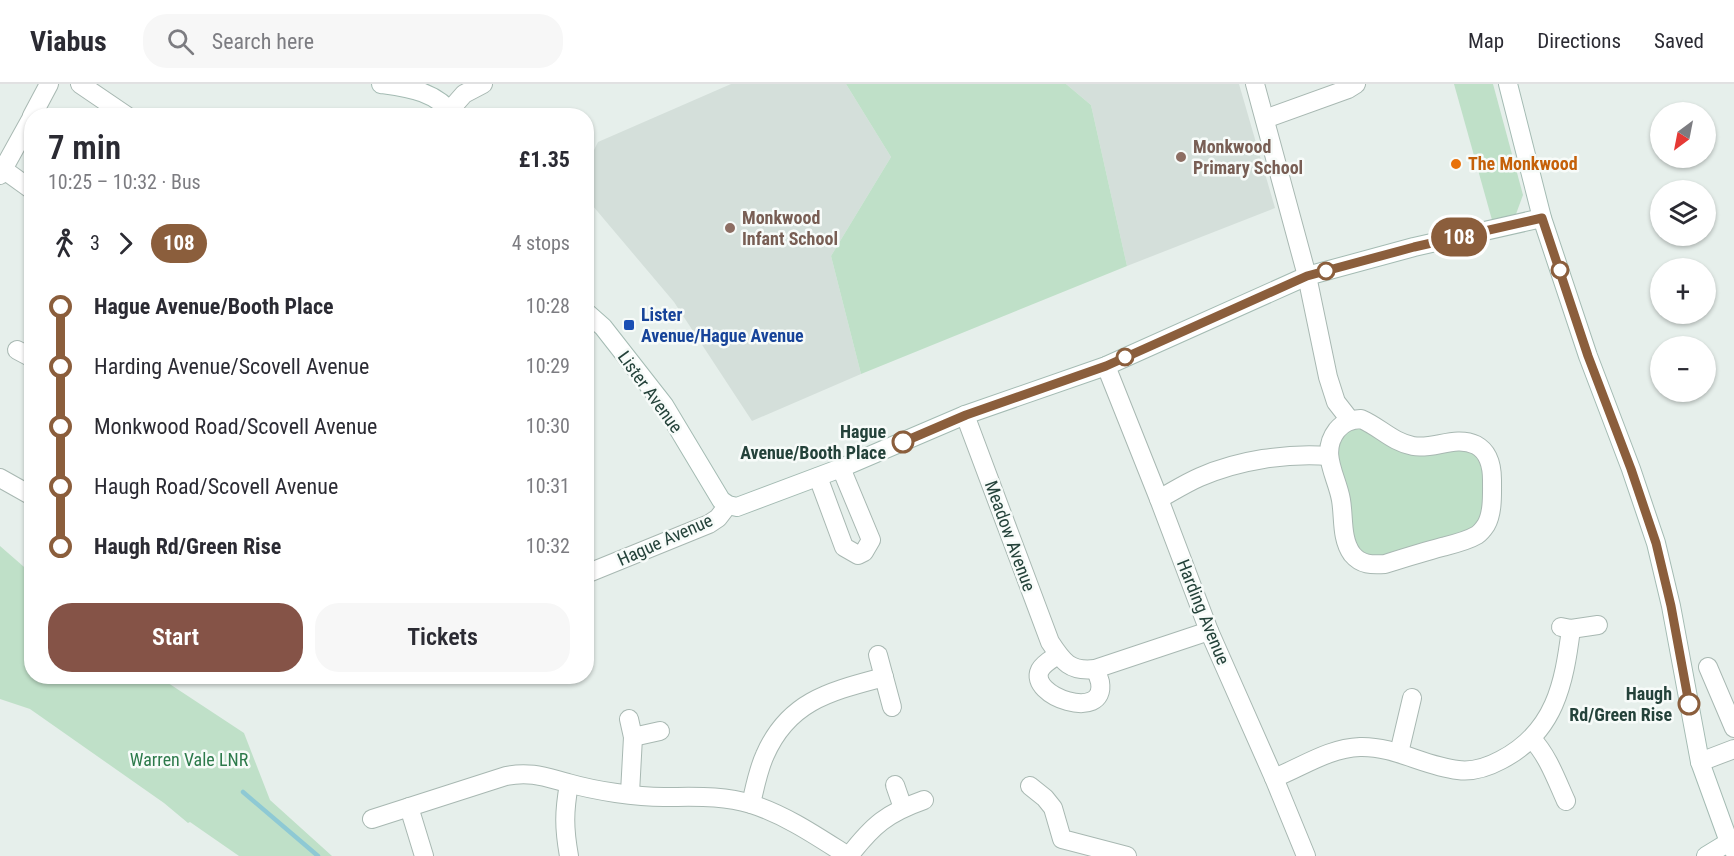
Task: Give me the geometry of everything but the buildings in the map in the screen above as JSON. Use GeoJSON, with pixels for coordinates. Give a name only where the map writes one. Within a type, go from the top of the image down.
{"type":"FeatureCollection","features":[{"type":"Feature","properties":{"kind":"street"},"geometry":{"type":"LineString","coordinates":[[36,108],[50,84]]}},
{"type":"Feature","properties":{"kind":"street"},"geometry":{"type":"LineString","coordinates":[[80,84],[115,108]]}},
{"type":"Feature","properties":{"kind":"street"},"geometry":{"type":"LineString","coordinates":[[381,84],[413,86],[438,100],[447,108]]}},
{"type":"Feature","properties":{"kind":"street"},"geometry":{"type":"LineString","coordinates":[[455,108],[464,94],[483,84]]}},
{"type":"Feature","properties":{"kind":"street"},"geometry":{"type":"LineString","coordinates":[[1255,84],[1307,276],[1333,394],[1336,402],[1350,420]]}},
{"type":"Feature","properties":{"kind":"street"},"geometry":{"type":"LineString","coordinates":[[1265,119],[1356,84]]}},
{"type":"Feature","properties":{"kind":"street"},"geometry":{"type":"LineString","coordinates":[[1508,84],[1542,218],[1588,356],[1656,543],[1671,606],[1700,762],[1731,847],[1706,856]]}},
{"type":"Feature","properties":{"kind":"street"},"geometry":{"type":"LineString","coordinates":[[24,131],[2,172],[24,185]]}},
{"type":"Feature","properties":{"kind":"street","name":"Hague Avenue"},"geometry":{"type":"LineString","coordinates":[[594,571],[710,524],[728,505],[737,507],[748,504],[841,468],[966,415],[1106,366],[1307,276],[1414,247],[1542,218]]}},
{"type":"Feature","properties":{"kind":"street","name":"Lister Avenue"},"geometry":{"type":"LineString","coordinates":[[594,319],[603,327],[664,405],[721,500],[728,505]]}},
{"type":"Feature","properties":{"kind":"street","name":"Harding Avenue"},"geometry":{"type":"LineString","coordinates":[[1106,366],[1209,630],[1274,778],[1305,856]]}},
{"type":"Feature","properties":{"kind":"street","name":"Meadow Avenue"},"geometry":{"type":"LineString","coordinates":[[966,415],[1050,642],[1058,655]]}},
{"type":"Feature","properties":{"kind":"street"},"geometry":{"type":"LineString","coordinates":[[1361,419],[1388,436],[1416,447],[1465,441],[1485,452],[1490,460],[1492,477],[1490,515],[1486,525],[1478,534],[1466,540],[1385,564],[1374,565],[1363,562],[1353,555],[1348,547],[1342,503],[1330,467],[1329,456],[1329,444],[1334,435],[1341,425],[1350,420],[1361,419]]}},
{"type":"Feature","properties":{"kind":"street"},"geometry":{"type":"LineString","coordinates":[[1159,499],[1201,477],[1237,465],[1305,454],[1329,456]]}},
{"type":"Feature","properties":{"kind":"street"},"geometry":{"type":"LineString","coordinates":[[818,477],[844,547],[858,555],[864,552],[871,540],[841,468]]}},
{"type":"Feature","properties":{"kind":"street"},"geometry":{"type":"LineString","coordinates":[[0,478],[24,492]]}},
{"type":"Feature","properties":{"kind":"street"},"geometry":{"type":"LineString","coordinates":[[1274,778],[1345,748],[1380,748],[1461,771],[1492,765],[1516,752],[1532,739],[1552,709],[1558,695],[1567,657],[1566,628],[1598,625]]}},
{"type":"Feature","properties":{"kind":"street"},"geometry":{"type":"LineString","coordinates":[[1095,669],[1100,691],[1095,699],[1088,703],[1078,704],[1048,692],[1041,685],[1038,677],[1047,662],[1058,655],[1074,668],[1095,669],[1209,630]]}},
{"type":"Feature","properties":{"kind":"street"},"geometry":{"type":"LineString","coordinates":[[878,655],[892,707]]}},
{"type":"Feature","properties":{"kind":"street"},"geometry":{"type":"LineString","coordinates":[[1708,667],[1734,728]]}},
{"type":"Feature","properties":{"kind":"street"},"geometry":{"type":"LineString","coordinates":[[751,804],[765,755],[786,722],[816,698],[837,689],[884,677]]}},
{"type":"Feature","properties":{"kind":"street"},"geometry":{"type":"LineString","coordinates":[[1399,753],[1413,698]]}},
{"type":"Feature","properties":{"kind":"street"},"geometry":{"type":"LineString","coordinates":[[630,794],[631,728],[660,731]]}},
{"type":"Feature","properties":{"kind":"street"},"geometry":{"type":"LineString","coordinates":[[1532,739],[1546,758],[1566,801]]}},
{"type":"Feature","properties":{"kind":"street"},"geometry":{"type":"LineString","coordinates":[[1700,762],[1734,749]]}},
{"type":"Feature","properties":{"kind":"street"},"geometry":{"type":"LineString","coordinates":[[372,819],[519,773],[535,774],[569,784],[630,794],[723,798],[751,804],[778,815],[849,856],[871,828],[884,818],[924,800]]}},
{"type":"Feature","properties":{"kind":"street"},"geometry":{"type":"LineString","coordinates":[[569,784],[564,810],[569,856]]}},
{"type":"Feature","properties":{"kind":"street"},"geometry":{"type":"LineString","coordinates":[[895,785],[903,808]]}},
{"type":"Feature","properties":{"kind":"street"},"geometry":{"type":"LineString","coordinates":[[1029,786],[1045,798],[1053,808],[1062,839],[1127,856]]}},
{"type":"Feature","properties":{"kind":"street"},"geometry":{"type":"LineString","coordinates":[[409,807],[424,856]]}},
{"type":"Feature","properties":{"kind":"shaded area","name":"Monkwood Infant School"},"geometry":{"type":"Polygon","coordinates":[[[731,84],[846,84],[891,157],[831,256],[861,374],[752,421],[674,302],[594,207],[594,150],[598,142],[731,84]]]}},
{"type":"Feature","properties":{"kind":"shaded area","name":"Monkwood Primary School"},"geometry":{"type":"Polygon","coordinates":[[[1066,84],[1239,84],[1275,208],[1127,266],[1091,105],[1066,84]]]}},
{"type":"Feature","properties":{"kind":"green space"},"geometry":{"type":"Polygon","coordinates":[[[846,84],[1066,84],[1091,105],[1127,266],[861,374],[831,256],[891,157],[846,84]]]}},
{"type":"Feature","properties":{"kind":"green space"},"geometry":{"type":"Polygon","coordinates":[[[1454,84],[1493,84],[1523,195],[1516,214],[1492,220],[1454,84]]]}},
{"type":"Feature","properties":{"kind":"green space"},"geometry":{"type":"Polygon","coordinates":[[[1350,420],[1388,436],[1485,452],[1486,525],[1385,564],[1353,555],[1334,435],[1350,420]]]}},
{"type":"Feature","properties":{"kind":"green space","name":"Warren Vale LNR"},"geometry":{"type":"Polygon","coordinates":[[[0,546],[24,567],[24,684],[170,684],[244,733],[270,800],[332,856],[239,856],[190,822],[188,823],[164,803],[30,709],[0,699],[0,546]]]}},
{"type":"Feature","properties":{"kind":"waterway"},"geometry":{"type":"LineString","coordinates":[[243,792],[318,856]]}},
{"type":"Feature","properties":{"kind":"bus line","name":"108"},"geometry":{"type":"LineString","coordinates":[[903,442],[966,415],[1106,366],[1307,276],[1414,247],[1542,218],[1588,356],[1656,543],[1671,606],[1689,704]]}},
{"type":"Feature","properties":{"kind":"place","name":"Monkwood Primary School"},"geometry":{"type":"Point","coordinates":[1181,157]}},
{"type":"Feature","properties":{"kind":"place","name":"The Monkwood"},"geometry":{"type":"Point","coordinates":[1456,164]}},
{"type":"Feature","properties":{"kind":"place","name":"Monkwood Infant School"},"geometry":{"type":"Point","coordinates":[730,228]}},
{"type":"Feature","properties":{"kind":"place","name":"Lister Avenue/Hague Avenue"},"geometry":{"type":"Point","coordinates":[629,325]}},
{"type":"Feature","properties":{"kind":"place","name":"Hague Avenue/Booth Place"},"geometry":{"type":"Point","coordinates":[903,442]}},
{"type":"Feature","properties":{"kind":"place","name":"Haugh Rd/Green Rise"},"geometry":{"type":"Point","coordinates":[1689,704]}}]}
